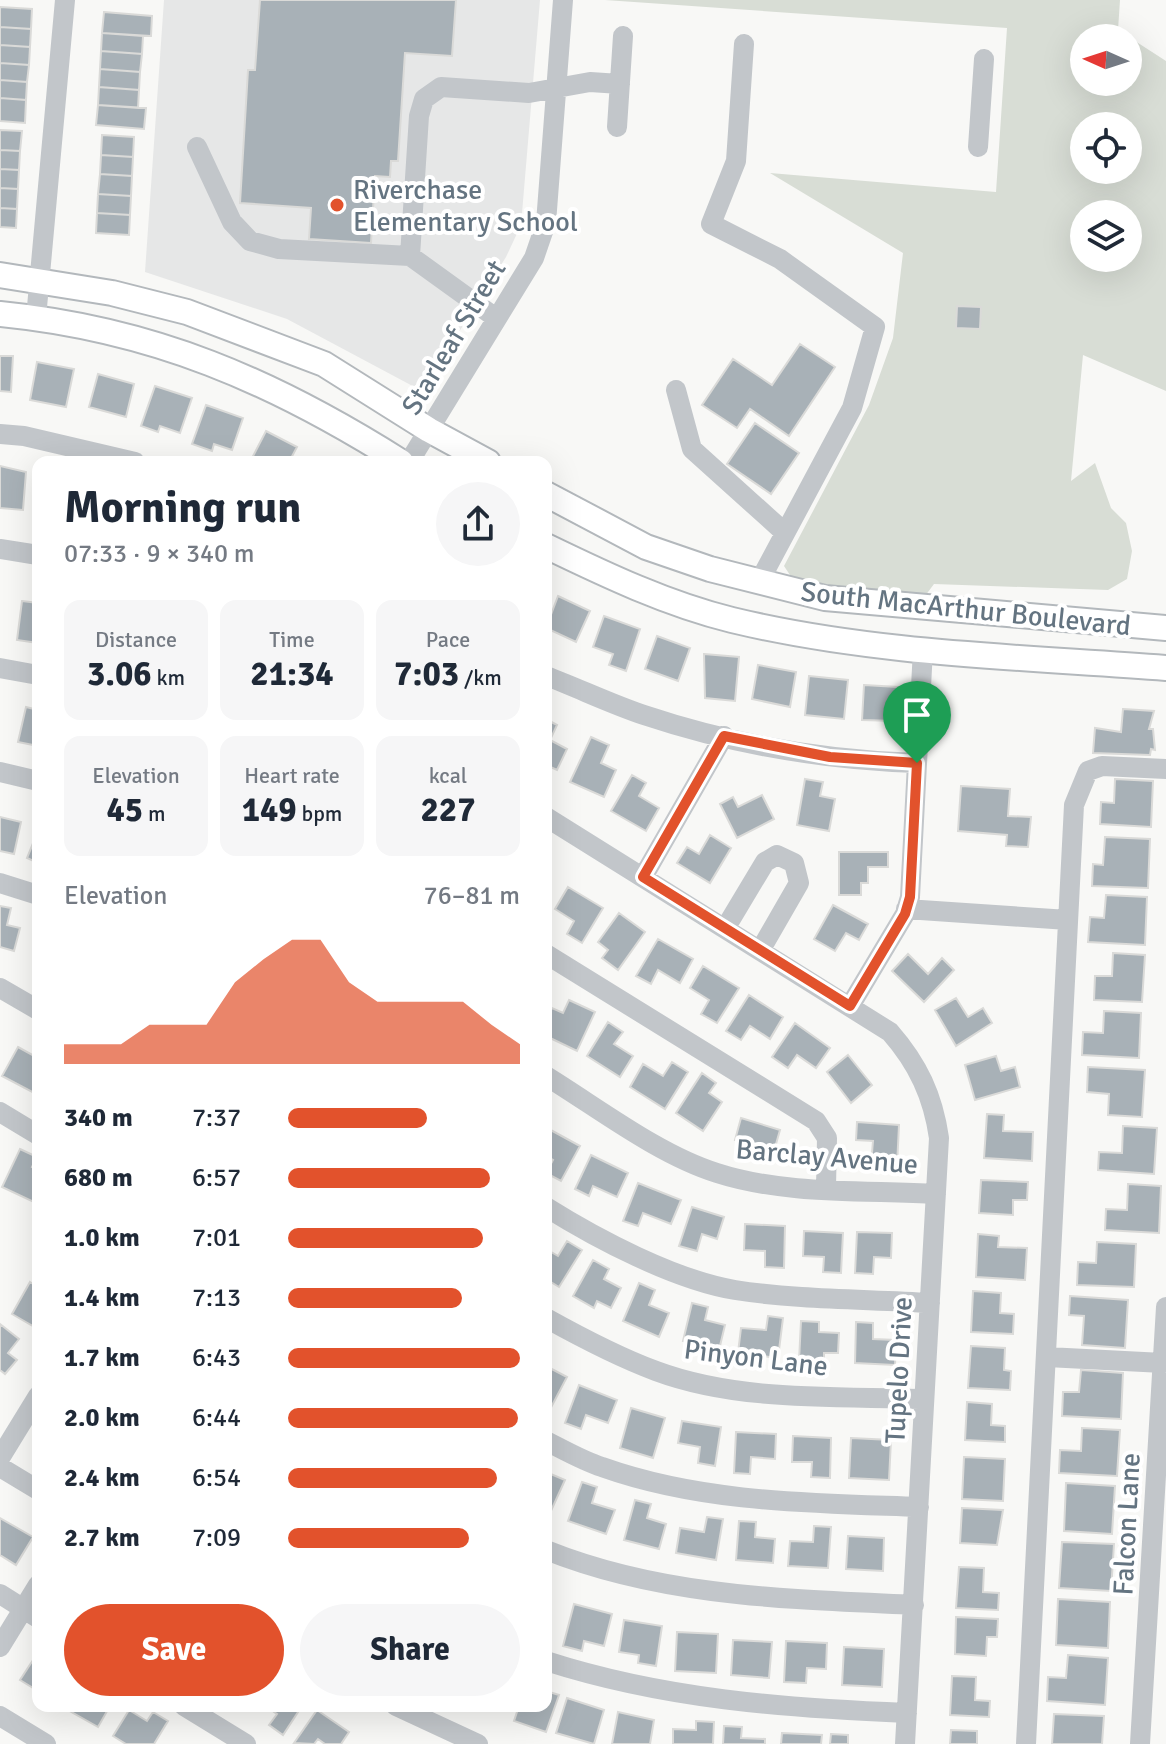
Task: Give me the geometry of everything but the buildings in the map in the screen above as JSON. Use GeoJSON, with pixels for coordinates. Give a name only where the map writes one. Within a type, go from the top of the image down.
{"type":"FeatureCollection","features":[{"type":"Feature","properties":{"kind":"main road"},"geometry":{"type":"LineString","coordinates":[[0,275],[40,279],[187,312],[324,364],[429,430],[477,456]]}},
{"type":"Feature","properties":{"kind":"main road"},"geometry":{"type":"LineString","coordinates":[[0,314],[126,335],[204,359],[325,414],[392,456]]}},
{"type":"Feature","properties":{"kind":"main road","name":"South MacArthur Boulevard"},"geometry":{"type":"LineString","coordinates":[[552,497],[646,547],[759,582],[825,598],[1166,628]]}},
{"type":"Feature","properties":{"kind":"main road","name":"South MacArthur Boulevard"},"geometry":{"type":"LineString","coordinates":[[552,549],[665,599],[731,620],[840,640],[1166,668]]}},
{"type":"Feature","properties":{"kind":"street"},"geometry":{"type":"LineString","coordinates":[[36,318],[65,0]]}},
{"type":"Feature","properties":{"kind":"street","name":"Starleaf Street"},"geometry":{"type":"LineString","coordinates":[[413,456],[534,258],[546,223],[563,0]]}},
{"type":"Feature","properties":{"kind":"street"},"geometry":{"type":"LineString","coordinates":[[617,127],[623,36]]}},
{"type":"Feature","properties":{"kind":"street"},"geometry":{"type":"LineString","coordinates":[[744,44],[736,161],[711,224],[780,259],[875,327],[852,408],[783,531],[759,582]]}},
{"type":"Feature","properties":{"kind":"street"},"geometry":{"type":"LineString","coordinates":[[978,147],[984,59]]}},
{"type":"Feature","properties":{"kind":"street"},"geometry":{"type":"LineString","coordinates":[[410,256],[419,116],[424,99],[441,87],[529,93],[590,82],[620,84]]}},
{"type":"Feature","properties":{"kind":"street"},"geometry":{"type":"LineString","coordinates":[[197,147],[232,222],[250,241],[279,249],[410,256],[496,318]]}},
{"type":"Feature","properties":{"kind":"street"},"geometry":{"type":"LineString","coordinates":[[676,390],[692,449],[783,531]]}},
{"type":"Feature","properties":{"kind":"street"},"geometry":{"type":"LineString","coordinates":[[0,434],[24,436],[109,456]]}},
{"type":"Feature","properties":{"kind":"street"},"geometry":{"type":"LineString","coordinates":[[0,549],[32,554]]}},
{"type":"Feature","properties":{"kind":"street"},"geometry":{"type":"LineString","coordinates":[[850,1006],[906,909],[923,649]]}},
{"type":"Feature","properties":{"kind":"street"},"geometry":{"type":"LineString","coordinates":[[0,668],[32,674]]}},
{"type":"Feature","properties":{"kind":"street"},"geometry":{"type":"LineString","coordinates":[[552,678],[643,715],[724,736],[830,757],[917,763]]}},
{"type":"Feature","properties":{"kind":"street"},"geometry":{"type":"LineString","coordinates":[[643,877],[724,736]]}},
{"type":"Feature","properties":{"kind":"street"},"geometry":{"type":"LineString","coordinates":[[1026,1744],[1074,805],[1088,771],[1102,766],[1166,769]]}},
{"type":"Feature","properties":{"kind":"street"},"geometry":{"type":"LineString","coordinates":[[0,772],[32,780]]}},
{"type":"Feature","properties":{"kind":"street","name":"Tupelo Drive"},"geometry":{"type":"LineString","coordinates":[[552,821],[874,1020],[907,1051],[932,1099],[939,1138],[905,1744]]}},
{"type":"Feature","properties":{"kind":"street"},"geometry":{"type":"LineString","coordinates":[[726,927],[765,862],[777,855],[794,863],[799,883],[761,949]]}},
{"type":"Feature","properties":{"kind":"street"},"geometry":{"type":"LineString","coordinates":[[0,883],[32,893]]}},
{"type":"Feature","properties":{"kind":"street"},"geometry":{"type":"LineString","coordinates":[[906,909],[1068,920]]}},
{"type":"Feature","properties":{"kind":"street"},"geometry":{"type":"LineString","coordinates":[[552,958],[816,1121],[827,1138],[826,1188]]}},
{"type":"Feature","properties":{"kind":"street"},"geometry":{"type":"LineString","coordinates":[[0,988],[32,1007]]}},
{"type":"Feature","properties":{"kind":"street","name":"Barclay Avenue"},"geometry":{"type":"LineString","coordinates":[[552,1080],[674,1154],[715,1173],[759,1184],[936,1194]]}},
{"type":"Feature","properties":{"kind":"street"},"geometry":{"type":"LineString","coordinates":[[0,1112],[32,1131]]}},
{"type":"Feature","properties":{"kind":"street"},"geometry":{"type":"LineString","coordinates":[[552,1211],[571,1223],[695,1280],[749,1291],[930,1303]]}},
{"type":"Feature","properties":{"kind":"street","name":"Falcon Lane"},"geometry":{"type":"LineString","coordinates":[[1140,1744],[1159,1548],[1166,1307]]}},
{"type":"Feature","properties":{"kind":"street","name":"Pinyon Lane"},"geometry":{"type":"LineString","coordinates":[[552,1321],[590,1343],[659,1372],[725,1387],[788,1394],[924,1399]]}},
{"type":"Feature","properties":{"kind":"street"},"geometry":{"type":"LineString","coordinates":[[1047,1357],[1163,1363]]}},
{"type":"Feature","properties":{"kind":"street"},"geometry":{"type":"LineString","coordinates":[[0,1458],[32,1406]]}},
{"type":"Feature","properties":{"kind":"street"},"geometry":{"type":"LineString","coordinates":[[552,1444],[601,1467],[658,1484],[716,1494],[774,1501],[919,1507]]}},
{"type":"Feature","properties":{"kind":"street"},"geometry":{"type":"LineString","coordinates":[[0,1467],[32,1486]]}},
{"type":"Feature","properties":{"kind":"street"},"geometry":{"type":"LineString","coordinates":[[552,1552],[596,1568],[689,1589],[776,1599],[914,1605]]}},
{"type":"Feature","properties":{"kind":"street"},"geometry":{"type":"LineString","coordinates":[[0,1594],[31,1613],[0,1647]]}},
{"type":"Feature","properties":{"kind":"street"},"geometry":{"type":"LineString","coordinates":[[552,1663],[623,1684],[687,1696],[820,1709],[907,1713]]}},
{"type":"Feature","properties":{"kind":"street"},"geometry":{"type":"LineString","coordinates":[[194,1712],[246,1744]]}},
{"type":"Feature","properties":{"kind":"street"},"geometry":{"type":"LineString","coordinates":[[409,1712],[478,1744]]}},
{"type":"Feature","properties":{"kind":"street"},"geometry":{"type":"LineString","coordinates":[[0,1716],[46,1744]]}},
{"type":"Feature","properties":{"kind":"shaded area","name":"Riverchase Elementary School"},"geometry":{"type":"Polygon","coordinates":[[[164,0],[540,0],[521,225],[506,257],[422,391],[287,319],[145,272],[164,0]]]}},
{"type":"Feature","properties":{"kind":"shaded area"},"geometry":{"type":"Polygon","coordinates":[[[605,0],[1120,0],[1118,24],[1070,24],[1070,96],[1142,96],[1142,46],[1166,61],[1166,391],[1083,355],[1071,481],[1095,463],[1111,508],[1126,523],[1132,551],[1127,579],[1108,590],[934,584],[925,596],[796,584],[784,566],[869,405],[893,338],[903,253],[770,173],[996,192],[1007,28],[605,0]]]}},
{"type":"Feature","properties":{"kind":"place","name":"Riverchase Elementary School"},"geometry":{"type":"Point","coordinates":[337,205]}},
{"type":"Feature","properties":{"kind":"route"},"geometry":{"type":"LineString","coordinates":[[724,736],[830,757],[917,763],[910,897],[905,914],[850,1006],[643,877],[724,736]]}}]}
